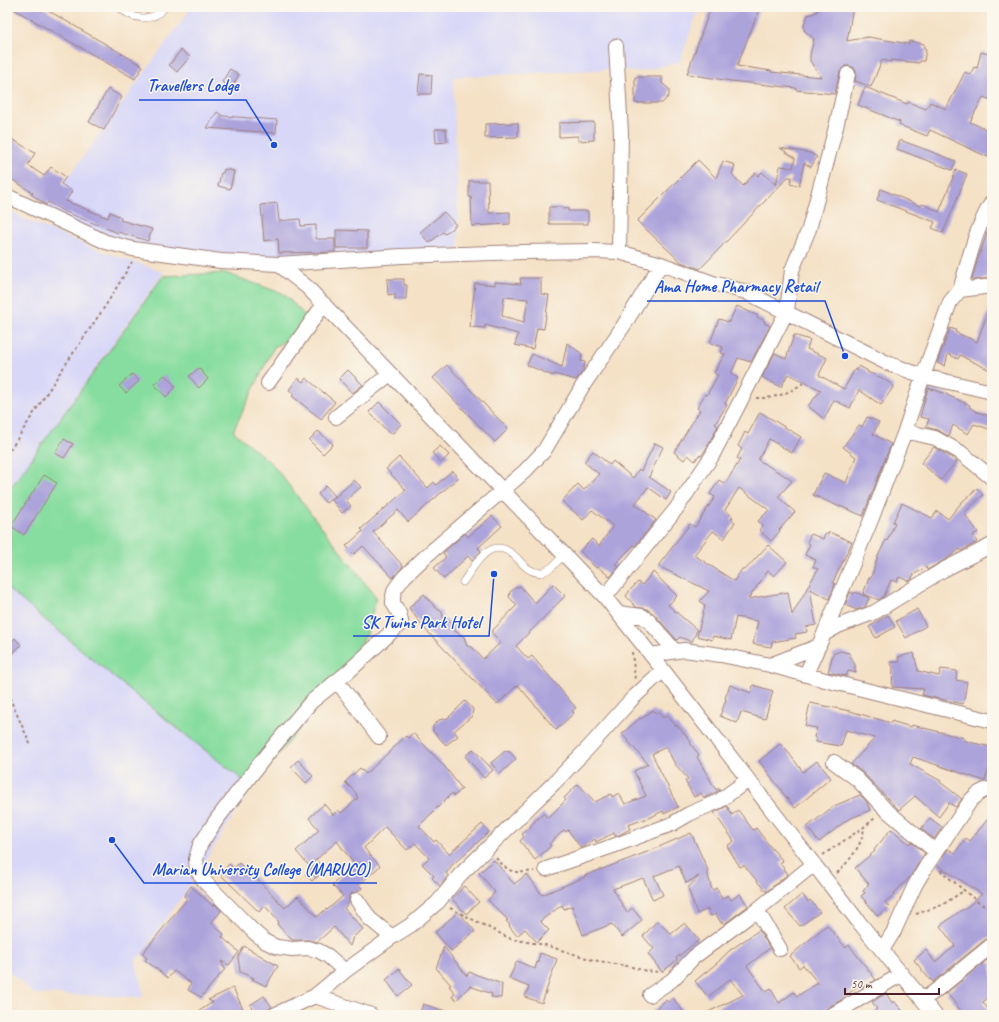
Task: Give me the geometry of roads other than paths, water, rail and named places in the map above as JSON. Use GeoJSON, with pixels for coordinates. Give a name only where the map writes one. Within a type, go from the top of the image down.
{"type":"FeatureCollection","features":[{"type":"Feature","properties":{"kind":"street"},"geometry":{"type":"LineString","coordinates":[[616,46],[622,133],[619,252]]}},
{"type":"Feature","properties":{"kind":"street"},"geometry":{"type":"LineString","coordinates":[[605,597],[686,496],[712,456],[787,312],[792,270],[809,229],[836,127],[848,74]]}},
{"type":"Feature","properties":{"kind":"street"},"geometry":{"type":"LineString","coordinates":[[7,196],[106,242],[138,250],[220,261],[278,264],[402,256],[507,252],[619,252],[661,264],[713,283],[746,292],[887,363],[923,376],[992,392]]}},
{"type":"Feature","properties":{"kind":"street"},"geometry":{"type":"LineString","coordinates":[[806,674],[822,640],[836,602],[872,520],[950,302],[960,290],[976,233],[992,202]]}},
{"type":"Feature","properties":{"kind":"street"},"geometry":{"type":"LineString","coordinates":[[278,264],[307,287],[324,304],[605,597],[858,921],[935,1015]]}},
{"type":"Feature","properties":{"kind":"street"},"geometry":{"type":"LineString","coordinates":[[345,971],[328,956],[319,951],[308,948],[292,949],[277,947],[266,942],[254,932],[205,882],[197,870],[196,859],[200,845],[217,818],[268,753],[311,702],[353,667],[400,624],[400,618],[393,603],[393,596],[395,589],[404,577],[426,556],[524,472],[544,451],[582,387],[624,325],[661,264]]}},
{"type":"Feature","properties":{"kind":"street"},"geometry":{"type":"LineString","coordinates":[[960,290],[992,286]]}},
{"type":"Feature","properties":{"kind":"street"},"geometry":{"type":"LineString","coordinates":[[268,383],[324,304]]}},
{"type":"Feature","properties":{"kind":"street"},"geometry":{"type":"LineString","coordinates":[[336,417],[390,374]]}},
{"type":"Feature","properties":{"kind":"street"},"geometry":{"type":"LineString","coordinates":[[905,431],[936,438],[960,452],[992,478]]}},
{"type":"Feature","properties":{"kind":"street"},"geometry":{"type":"LineString","coordinates":[[770,665],[822,640],[854,619],[875,612],[943,570],[992,545]]}},
{"type":"Feature","properties":{"kind":"street"},"geometry":{"type":"LineString","coordinates":[[618,613],[642,616],[649,621],[675,651]]}},
{"type":"Feature","properties":{"kind":"street"},"geometry":{"type":"LineString","coordinates":[[651,655],[692,650],[770,665],[992,721]]}},
{"type":"Feature","properties":{"kind":"street"},"geometry":{"type":"LineString","coordinates":[[274,1015],[315,996],[345,971],[411,925],[438,902],[460,875],[590,746],[631,700],[663,670]]}},
{"type":"Feature","properties":{"kind":"street"},"geometry":{"type":"LineString","coordinates":[[337,680],[380,737]]}},
{"type":"Feature","properties":{"kind":"street"},"geometry":{"type":"LineString","coordinates":[[834,762],[857,779],[933,857]]}},
{"type":"Feature","properties":{"kind":"street"},"geometry":{"type":"LineString","coordinates":[[546,869],[672,824],[689,814],[719,801],[748,780]]}},
{"type":"Feature","properties":{"kind":"street"},"geometry":{"type":"LineString","coordinates":[[882,950],[894,932],[915,885],[970,800],[978,793],[988,789],[992,790]]}},
{"type":"Feature","properties":{"kind":"street"},"geometry":{"type":"LineString","coordinates":[[650,995],[672,980],[694,957],[757,910],[813,863]]}},
{"type":"Feature","properties":{"kind":"street"},"geometry":{"type":"LineString","coordinates":[[357,900],[370,918],[392,937]]}},
{"type":"Feature","properties":{"kind":"street"},"geometry":{"type":"LineString","coordinates":[[757,910],[780,949]]}},
{"type":"Feature","properties":{"kind":"street"},"geometry":{"type":"LineString","coordinates":[[922,1000],[992,946]]}},
{"type":"Feature","properties":{"kind":"street"},"geometry":{"type":"LineString","coordinates":[[832,1015],[902,974]]}},
{"type":"Feature","properties":{"kind":"street"},"geometry":{"type":"LineString","coordinates":[[315,996],[362,1014]]}},
{"type":"Feature","properties":{"kind":"lane"},"geometry":{"type":"LineString","coordinates":[[119,7],[125,13],[140,18],[149,18],[165,7]]}},
{"type":"Feature","properties":{"kind":"lane"},"geometry":{"type":"LineString","coordinates":[[463,582],[485,553],[493,549],[499,548],[510,551],[528,570],[541,573],[551,568],[564,555]]}},
{"type":"Feature","properties":{"kind":"place","name":"Travellers Lodge"},"geometry":{"type":"Point","coordinates":[274,145]}},
{"type":"Feature","properties":{"kind":"place","name":"Ama Home Pharmacy Retail"},"geometry":{"type":"Point","coordinates":[845,356]}},
{"type":"Feature","properties":{"kind":"place","name":"SK Twins Park Hotel"},"geometry":{"type":"Point","coordinates":[494,574]}},
{"type":"Feature","properties":{"kind":"place","name":"Marian University College (MARUCO)"},"geometry":{"type":"Point","coordinates":[112,840]}}]}
